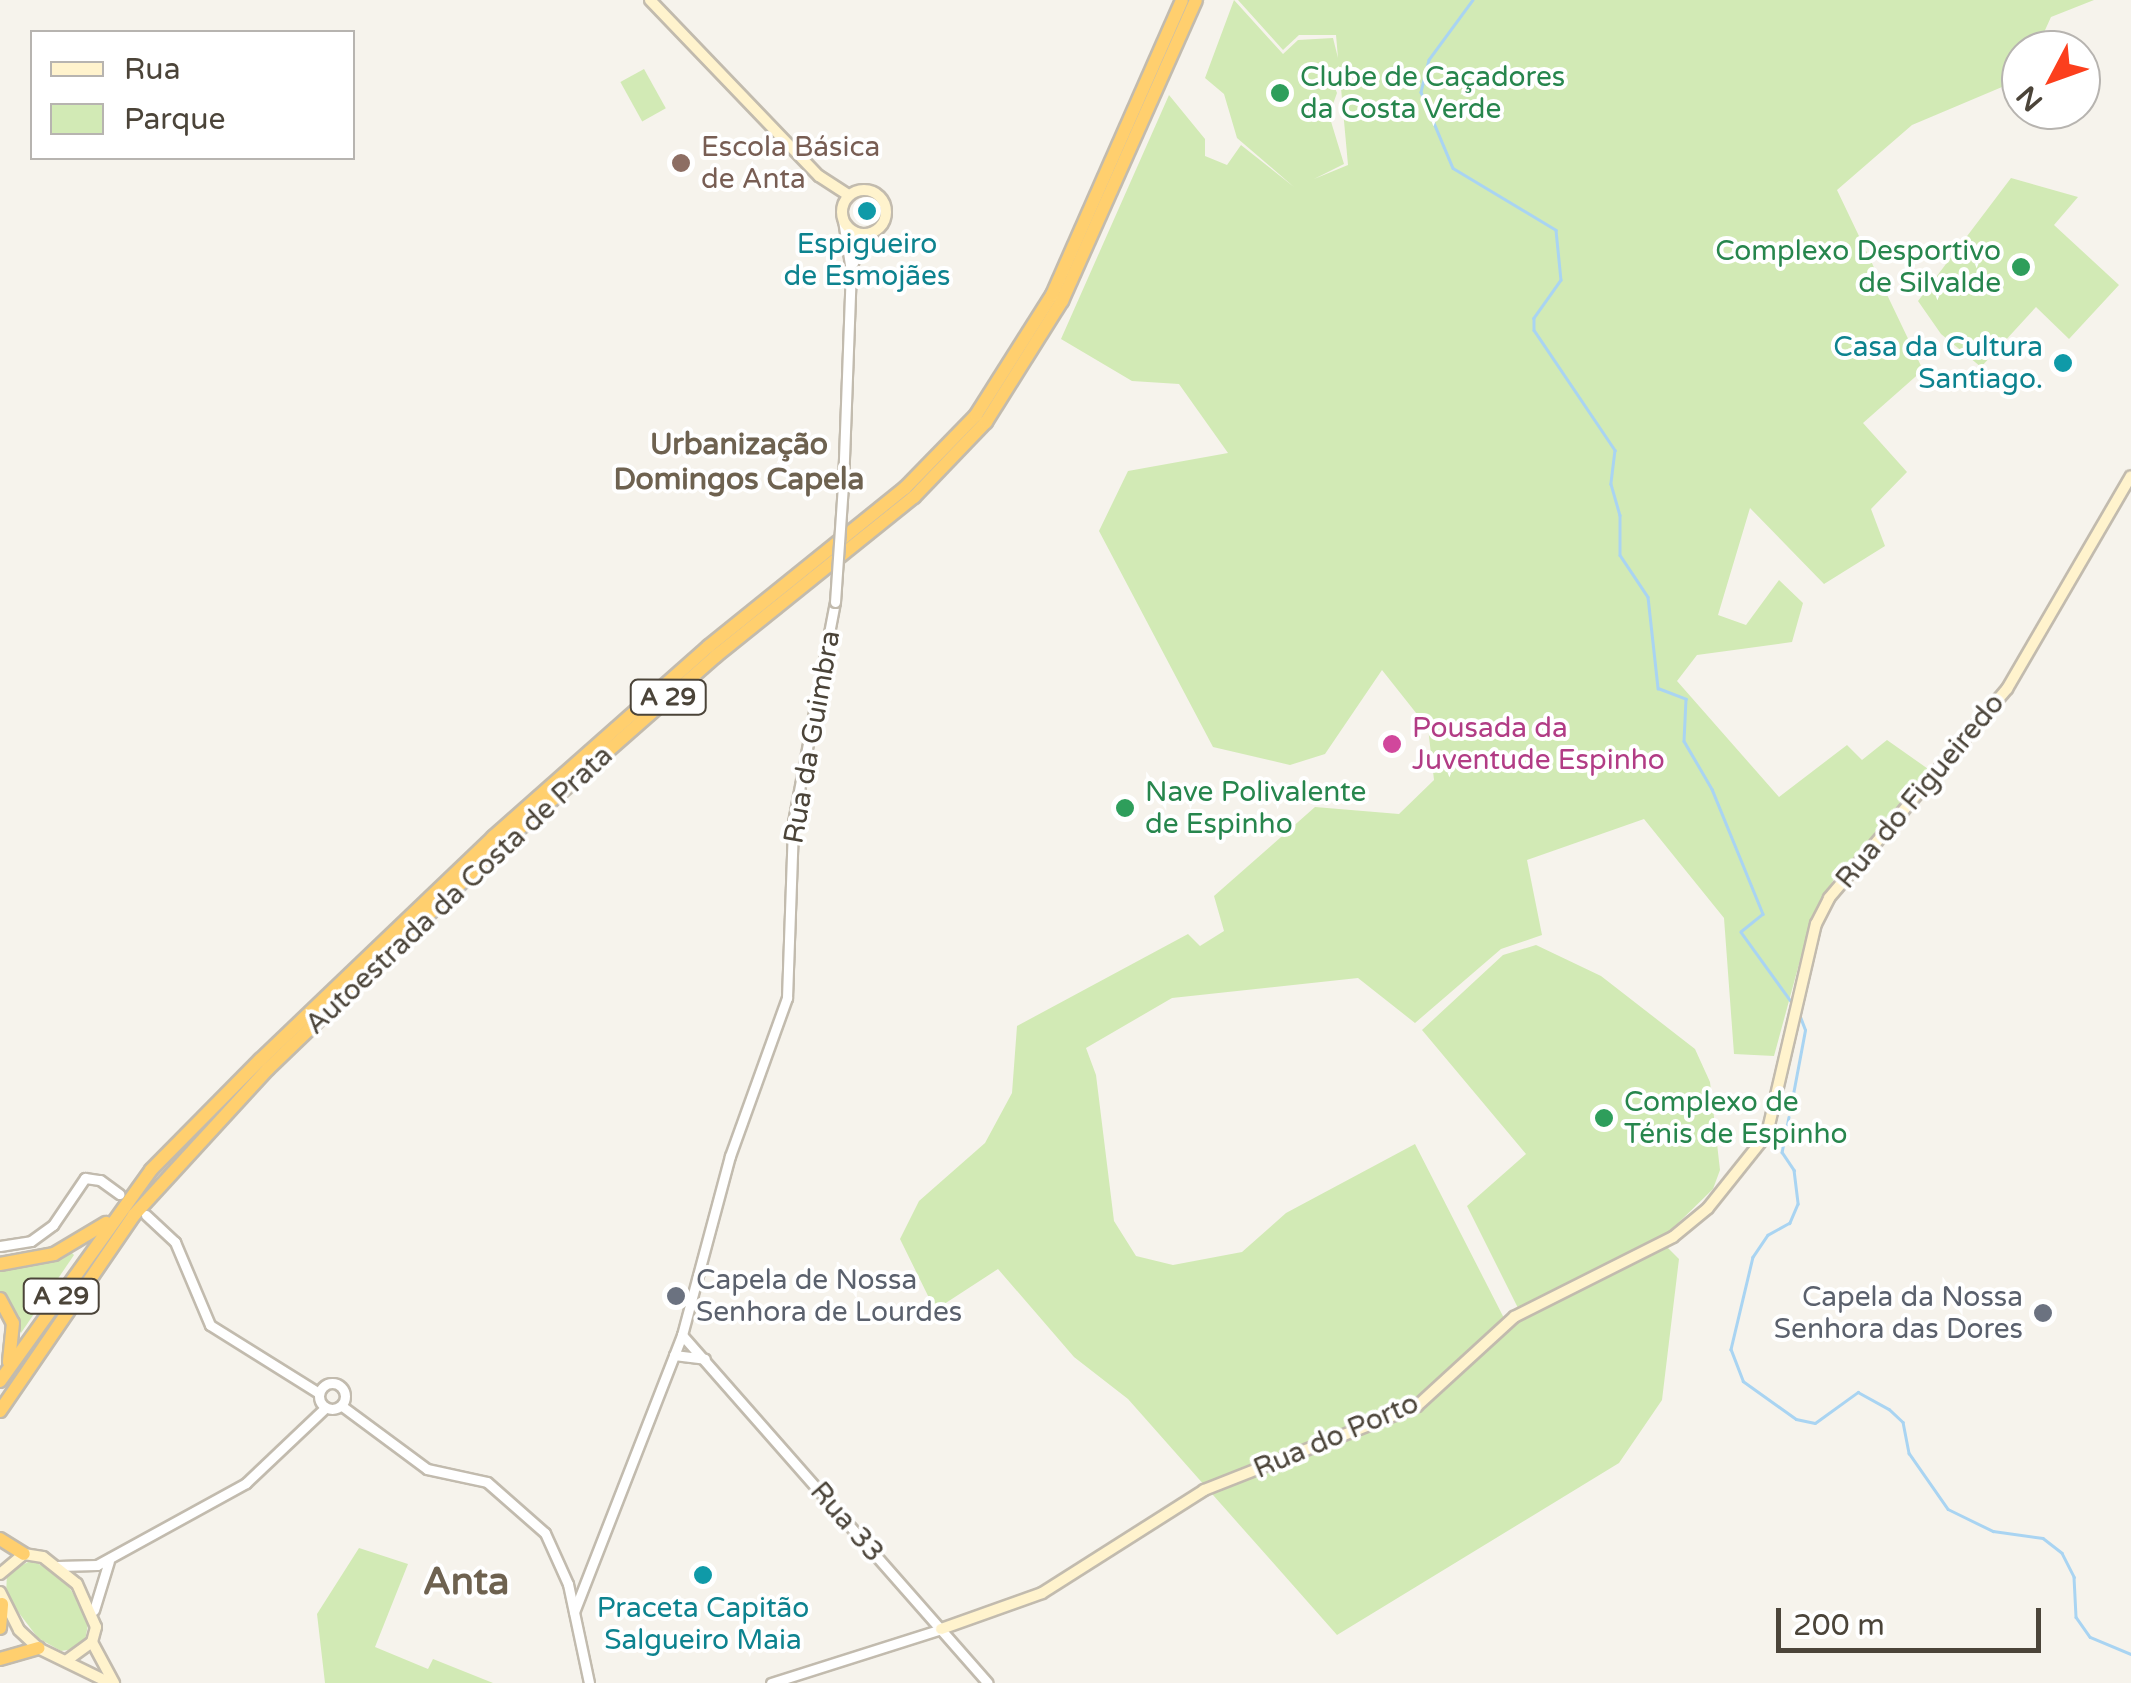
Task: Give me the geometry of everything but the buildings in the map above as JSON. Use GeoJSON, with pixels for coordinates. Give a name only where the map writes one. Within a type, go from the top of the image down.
{"type":"FeatureCollection","features":[{"type":"Feature","properties":{"kind":"highway","name":"Autoestrada da Costa de Prata"},"geometry":{"type":"LineString","coordinates":[[1166,55],[1182,0]]}},
{"type":"Feature","properties":{"kind":"highway","name":"Autoestrada da Costa de Prata"},"geometry":{"type":"LineString","coordinates":[[0,1411],[134,1215],[268,1069],[501,845],[716,656],[914,497],[986,422],[1062,301],[1166,55],[1196,0]]}},
{"type":"Feature","properties":{"kind":"highway","name":"Autoestrada da Costa de Prata"},"geometry":{"type":"LineString","coordinates":[[3,1376],[112,1219],[260,1060],[493,836],[942,452],[1028,342],[1147,98]]}},
{"type":"Feature","properties":{"kind":"highway"},"geometry":{"type":"LineString","coordinates":[[0,1264],[54,1254],[112,1219]]}},
{"type":"Feature","properties":{"kind":"highway","name":"A 29"},"geometry":{"type":"LineString","coordinates":[[0,1298],[13,1324],[3,1376]]}},
{"type":"Feature","properties":{"kind":"highway"},"geometry":{"type":"LineString","coordinates":[[0,1539],[24,1554]]}},
{"type":"Feature","properties":{"kind":"highway"},"geometry":{"type":"LineString","coordinates":[[0,1628],[1,1598]]}},
{"type":"Feature","properties":{"kind":"highway"},"geometry":{"type":"LineString","coordinates":[[0,1659],[38,1648]]}},
{"type":"Feature","properties":{"kind":"main road"},"geometry":{"type":"LineString","coordinates":[[650,0],[828,185],[848,196],[868,190],[884,202],[884,221],[872,233],[858,234],[842,215],[828,185]]}},
{"type":"Feature","properties":{"kind":"main road"},"geometry":{"type":"LineString","coordinates":[[842,215],[848,196]]}},
{"type":"Feature","properties":{"kind":"main road","name":"Rua do Figueiredo"},"geometry":{"type":"LineString","coordinates":[[1708,1208],[1767,1134],[1816,924],[1829,898],[2006,689],[2131,476]]}},
{"type":"Feature","properties":{"kind":"main road","name":"Rua do Porto"},"geometry":{"type":"LineString","coordinates":[[942,1629],[1042,1593],[1204,1490],[1417,1406],[1514,1317],[1673,1236],[1708,1208]]}},
{"type":"Feature","properties":{"kind":"main road"},"geometry":{"type":"LineString","coordinates":[[0,1574],[24,1554],[58,1566],[94,1610],[92,1642],[112,1683]]}},
{"type":"Feature","properties":{"kind":"main road"},"geometry":{"type":"LineString","coordinates":[[1,1598],[38,1648],[112,1683]]}},
{"type":"Feature","properties":{"kind":"main road"},"geometry":{"type":"LineString","coordinates":[[67,1660],[92,1642]]}},
{"type":"Feature","properties":{"kind":"street","name":"Rua da Guimbra"},"geometry":{"type":"LineString","coordinates":[[574,1612],[586,1572],[682,1335],[730,1156],[787,998],[793,822],[835,602],[851,271],[842,215]]}},
{"type":"Feature","properties":{"kind":"street","name":"Rua da Guimbra"},"geometry":{"type":"LineString","coordinates":[[851,271],[858,244],[872,233]]}},
{"type":"Feature","properties":{"kind":"street"},"geometry":{"type":"LineString","coordinates":[[0,1246],[31,1240],[53,1226],[84,1178],[106,1183],[119,1194]]}},
{"type":"Feature","properties":{"kind":"street"},"geometry":{"type":"LineString","coordinates":[[146,1215],[175,1242],[210,1325],[319,1393],[325,1408]]}},
{"type":"Feature","properties":{"kind":"street","name":"Rua 33"},"geometry":{"type":"LineString","coordinates":[[682,1335],[708,1360],[988,1683]]}},
{"type":"Feature","properties":{"kind":"street"},"geometry":{"type":"LineString","coordinates":[[674,1354],[708,1360]]}},
{"type":"Feature","properties":{"kind":"street"},"geometry":{"type":"LineString","coordinates":[[319,1393],[336,1384],[345,1393],[342,1406]]}},
{"type":"Feature","properties":{"kind":"street"},"geometry":{"type":"LineString","coordinates":[[58,1566],[83,1569],[111,1558],[246,1484],[325,1408],[342,1406],[427,1470],[486,1482],[540,1528],[568,1584],[590,1683]]}},
{"type":"Feature","properties":{"kind":"street"},"geometry":{"type":"LineString","coordinates":[[94,1610],[111,1558]]}},
{"type":"Feature","properties":{"kind":"street"},"geometry":{"type":"LineString","coordinates":[[562,1568],[586,1572]]}},
{"type":"Feature","properties":{"kind":"street"},"geometry":{"type":"LineString","coordinates":[[568,1584],[583,1584]]}},
{"type":"Feature","properties":{"kind":"street"},"geometry":{"type":"LineString","coordinates":[[771,1683],[942,1629]]}},
{"type":"Feature","properties":{"kind":"green space"},"geometry":{"type":"Polygon","coordinates":[[[1234,0],[1283,54],[1298,40],[1333,38],[1338,58],[1336,35],[1299,35],[1283,50],[1238,0],[2094,0],[2051,17],[2045,30],[2001,30],[2001,87],[1912,125],[1837,190],[1923,370],[1863,423],[1907,472],[1871,509],[1885,546],[1824,584],[1750,508],[1718,615],[1746,625],[1779,580],[1803,603],[1792,642],[1697,655],[1677,681],[1779,797],[1847,745],[1862,760],[1887,740],[1931,771],[1834,879],[1811,920],[1774,1056],[1734,1054],[1724,918],[1644,819],[1527,860],[1542,935],[1501,949],[1415,1023],[1358,978],[1172,998],[1086,1048],[1096,1075],[1114,1221],[1136,1256],[1173,1265],[1242,1252],[1286,1213],[1415,1144],[1507,1324],[1666,1246],[1679,1259],[1662,1400],[1619,1463],[1337,1635],[1128,1399],[1074,1357],[998,1269],[935,1310],[900,1239],[919,1201],[985,1143],[1012,1093],[1017,1026],[1188,934],[1200,946],[1224,931],[1214,896],[1315,807],[1399,814],[1434,780],[1428,728],[1382,670],[1325,754],[1290,765],[1213,747],[1099,531],[1128,471],[1228,453],[1179,384],[1132,381],[1061,339],[1169,95],[1205,139],[1205,156],[1227,165],[1241,145],[1294,187],[1237,138],[1224,94],[1205,78],[1234,0]],[[1339,66],[1329,73],[1337,93],[1329,115],[1344,164],[1314,179],[1348,165],[1339,66]]]}},
{"type":"Feature","properties":{"kind":"green space"},"geometry":{"type":"Polygon","coordinates":[[[644,69],[666,108],[642,121],[620,82],[644,69]]]}},
{"type":"Feature","properties":{"kind":"green space","name":"Complexo Desportivo de Silvalde"},"geometry":{"type":"Polygon","coordinates":[[[2011,178],[2078,197],[2054,225],[2119,285],[2069,339],[2036,307],[1981,367],[1941,334],[1918,301],[2011,178]]]}},
{"type":"Feature","properties":{"kind":"green space","name":"Complexo de Ténis de Espinho"},"geometry":{"type":"Polygon","coordinates":[[[1536,945],[1601,976],[1695,1049],[1710,1082],[1720,1170],[1713,1189],[1670,1231],[1518,1308],[1467,1206],[1526,1154],[1422,1030],[1503,955],[1536,945]]]}},
{"type":"Feature","properties":{"kind":"green space"},"geometry":{"type":"Polygon","coordinates":[[[71,1252],[74,1255],[21,1333],[0,1292],[0,1268],[71,1252]]]}},
{"type":"Feature","properties":{"kind":"green space"},"geometry":{"type":"Polygon","coordinates":[[[359,1548],[408,1564],[375,1647],[428,1669],[433,1659],[493,1683],[325,1683],[317,1614],[359,1548]]]}},
{"type":"Feature","properties":{"kind":"green space"},"geometry":{"type":"Polygon","coordinates":[[[32,1560],[64,1579],[89,1619],[85,1641],[74,1649],[61,1651],[38,1638],[6,1596],[7,1573],[32,1560]]]}},
{"type":"Feature","properties":{"kind":"waterway"},"geometry":{"type":"LineString","coordinates":[[1473,0],[1429,60],[1421,92],[1453,168],[1556,230],[1561,280],[1534,318],[1534,330],[1615,450],[1611,484],[1620,515],[1620,555],[1648,597],[1658,688],[1686,699],[1684,741],[1712,789],[1763,914],[1741,932],[1793,1004]]}},
{"type":"Feature","properties":{"kind":"waterway"},"geometry":{"type":"LineString","coordinates":[[1791,1105],[1805,1030],[1800,1017]]}},
{"type":"Feature","properties":{"kind":"waterway"},"geometry":{"type":"LineString","coordinates":[[1789,1117],[1782,1152],[1794,1170],[1798,1204],[1790,1223],[1768,1235],[1753,1257],[1731,1349],[1743,1381],[1796,1419],[1815,1423],[1858,1392],[1889,1409],[1903,1422],[1909,1453],[1948,1509],[1993,1531],[2043,1538],[2062,1553],[2074,1577],[2076,1617],[2090,1637],[2131,1654]]}},
{"type":"Feature","properties":{"kind":"place","name":"Clube de Caçadores da Costa Verde"},"geometry":{"type":"Point","coordinates":[1280,93]}},
{"type":"Feature","properties":{"kind":"place","name":"Escola Básica de Anta"},"geometry":{"type":"Point","coordinates":[681,163]}},
{"type":"Feature","properties":{"kind":"place","name":"Espigueiro de Esmojães"},"geometry":{"type":"Point","coordinates":[867,211]}},
{"type":"Feature","properties":{"kind":"place","name":"Complexo Desportivo de Silvalde"},"geometry":{"type":"Point","coordinates":[2021,267]}},
{"type":"Feature","properties":{"kind":"place","name":"Casa da Cultura Santiago."},"geometry":{"type":"Point","coordinates":[2063,363]}},
{"type":"Feature","properties":{"kind":"place","name":"Pousada da Juventude Espinho"},"geometry":{"type":"Point","coordinates":[1392,744]}},
{"type":"Feature","properties":{"kind":"place","name":"Nave Polivalente de Espinho"},"geometry":{"type":"Point","coordinates":[1125,808]}},
{"type":"Feature","properties":{"kind":"place","name":"Complexo de Ténis de Espinho"},"geometry":{"type":"Point","coordinates":[1604,1118]}},
{"type":"Feature","properties":{"kind":"place","name":"Capela de Nossa Senhora de Lourdes"},"geometry":{"type":"Point","coordinates":[676,1296]}},
{"type":"Feature","properties":{"kind":"place","name":"Capela da Nossa Senhora das Dores"},"geometry":{"type":"Point","coordinates":[2043,1313]}},
{"type":"Feature","properties":{"kind":"place","name":"Praceta Capitão Salgueiro Maia"},"geometry":{"type":"Point","coordinates":[703,1575]}},
{"type":"Feature","properties":{"kind":"district","name":"Urbanização Domingos Capela"},"geometry":{"type":"Point","coordinates":[739,462]}},
{"type":"Feature","properties":{"kind":"district","name":"Anta"},"geometry":{"type":"Point","coordinates":[466,1583]}}]}
